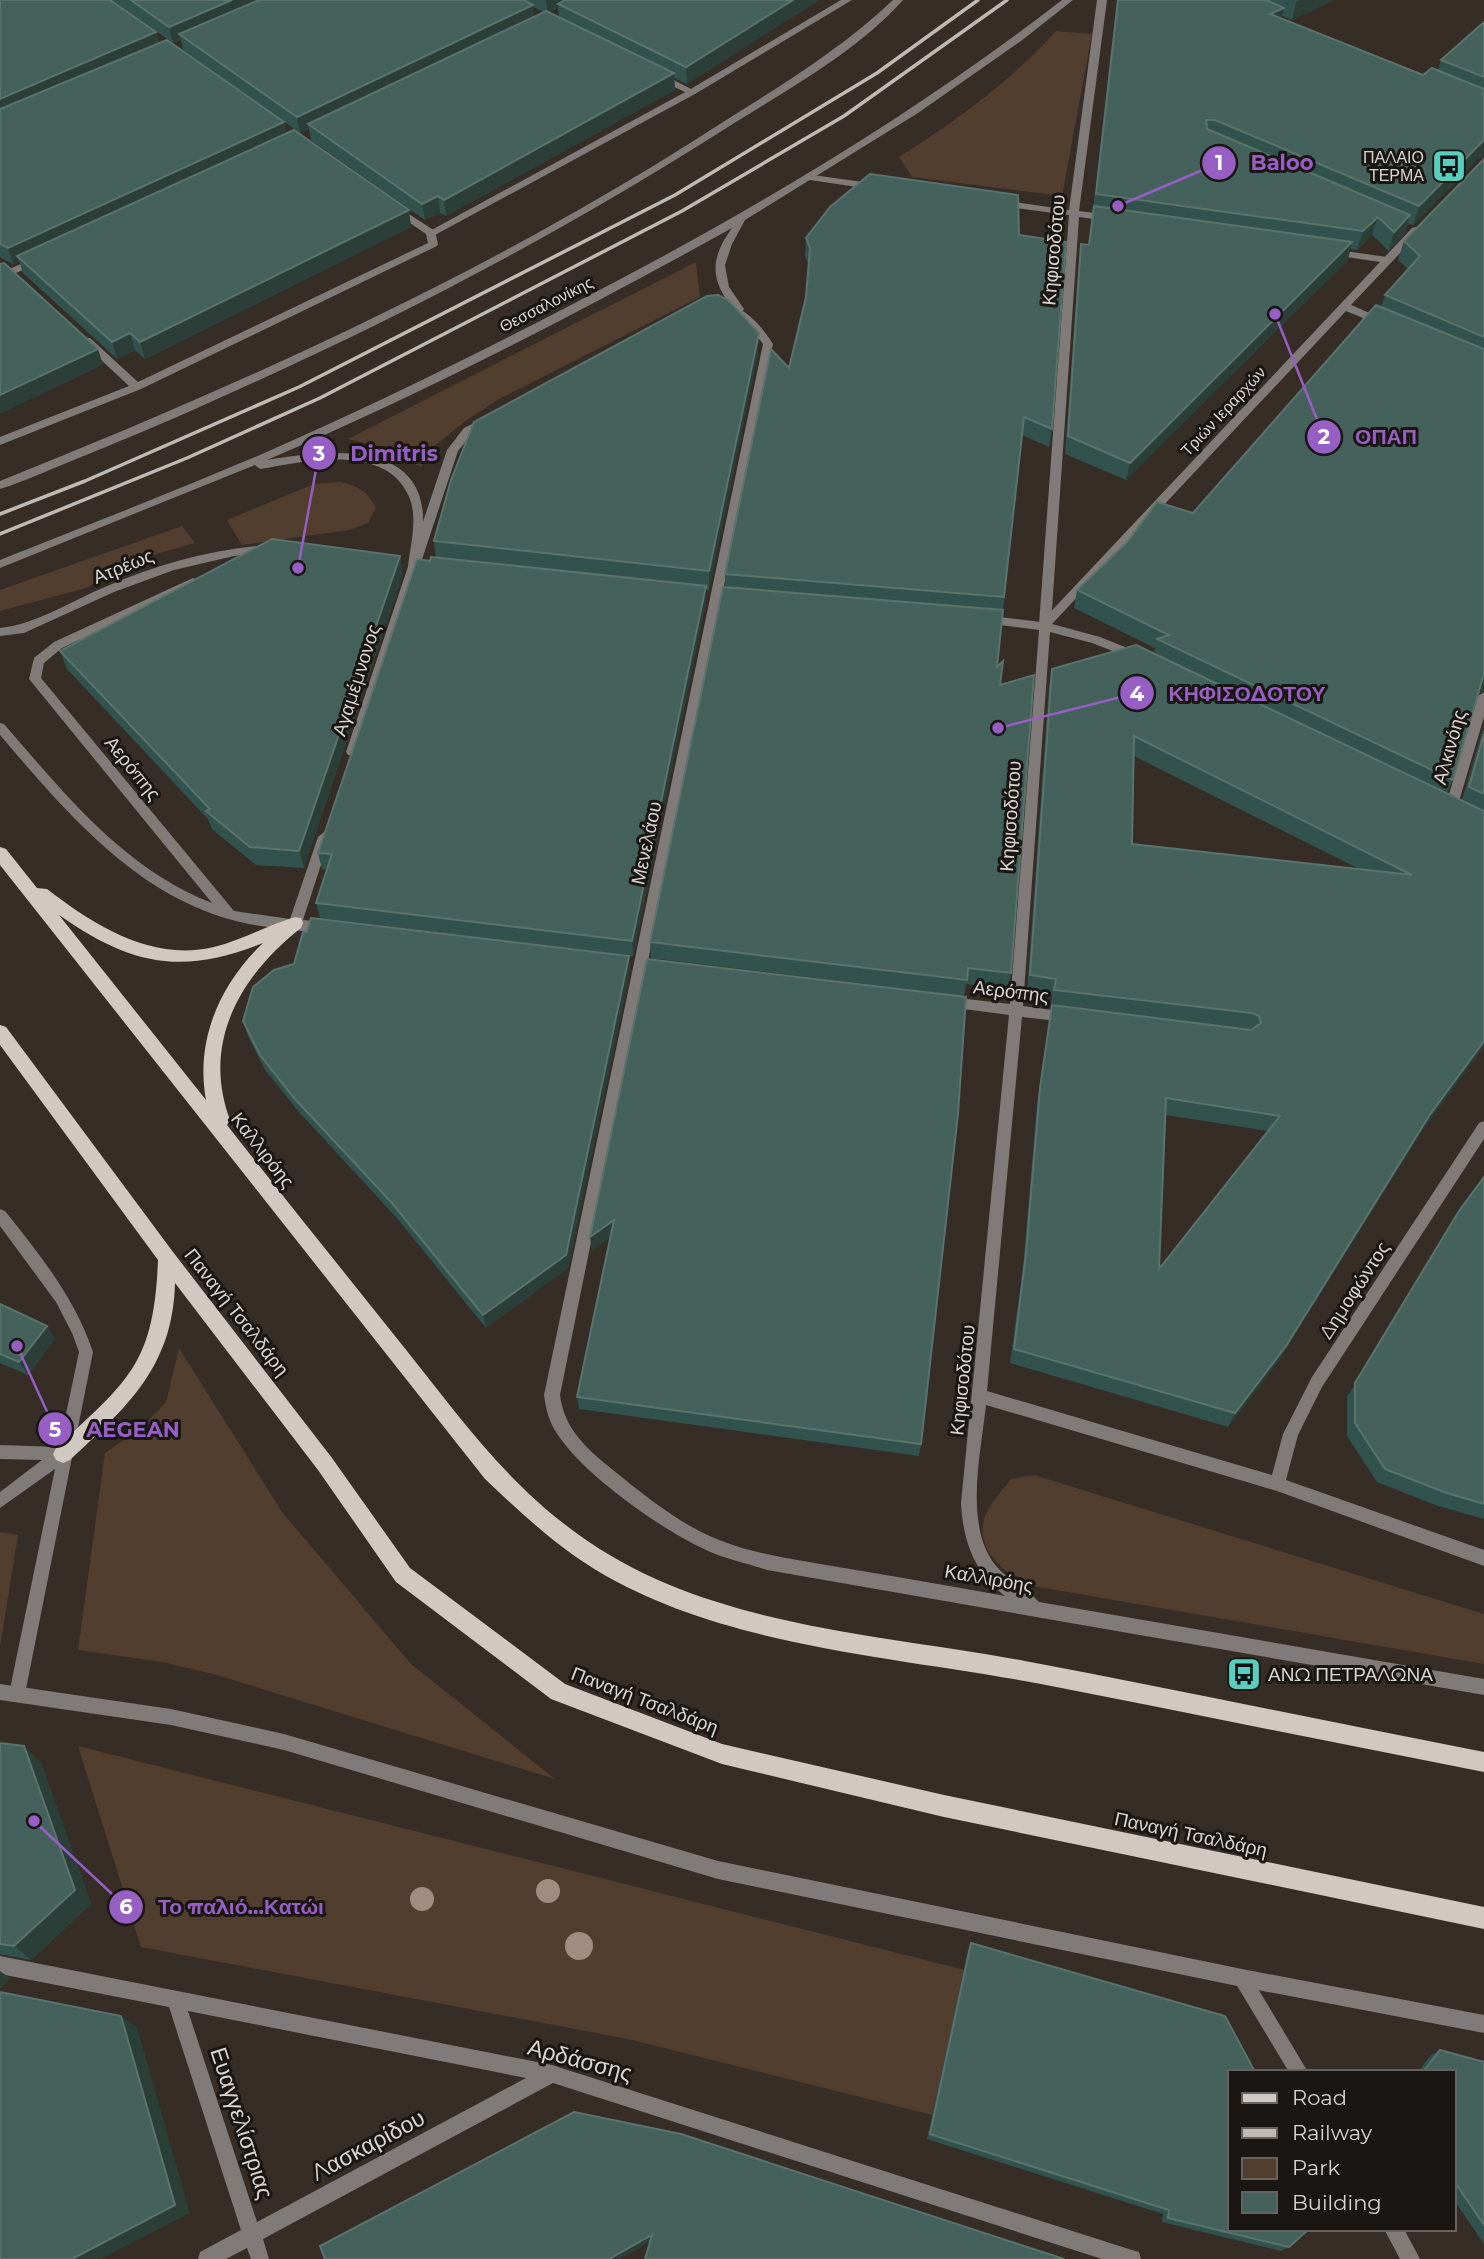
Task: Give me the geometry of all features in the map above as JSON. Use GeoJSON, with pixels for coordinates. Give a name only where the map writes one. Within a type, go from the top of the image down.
{"type":"FeatureCollection","features":[{"type":"Feature","properties":{"kind":"main road","name":"Καλλιρόης"},"geometry":{"type":"LineString","coordinates":[[0,853],[492,1473],[537,1516],[622,1574],[691,1603],[778,1629],[959,1659],[1484,1762]]}},
{"type":"Feature","properties":{"kind":"main road"},"geometry":{"type":"LineString","coordinates":[[18,875],[73,918],[117,942],[155,952],[187,957],[215,952],[295,923]]}},
{"type":"Feature","properties":{"kind":"main road"},"geometry":{"type":"LineString","coordinates":[[235,1150],[213,1101],[212,1060],[223,1013],[235,987],[252,964],[295,923]]}},
{"type":"Feature","properties":{"kind":"main road","name":"Παναγή Τσαλδάρη"},"geometry":{"type":"LineString","coordinates":[[0,1032],[167,1258],[325,1464],[403,1575],[558,1692],[722,1754],[944,1806],[1484,1918]]}},
{"type":"Feature","properties":{"kind":"main road"},"geometry":{"type":"LineString","coordinates":[[63,1454],[135,1386],[147,1368],[164,1325],[167,1258]]}},
{"type":"Feature","properties":{"kind":"street"},"geometry":{"type":"LineString","coordinates":[[431,233],[692,92],[847,0]]}},
{"type":"Feature","properties":{"kind":"street"},"geometry":{"type":"LineString","coordinates":[[0,485],[156,423],[280,368],[590,208],[647,176],[803,73],[884,14],[898,0]]}},
{"type":"Feature","properties":{"kind":"street","name":"Θεσσαλονίκης"},"geometry":{"type":"LineString","coordinates":[[0,564],[238,468],[464,363],[743,219],[813,178],[934,98],[1068,0]]}},
{"type":"Feature","properties":{"kind":"street","name":"Κηφισοδότου"},"geometry":{"type":"LineString","coordinates":[[1036,1608],[993,1575],[974,1547],[970,1534],[969,1503],[1016,1011],[1074,213],[1102,0]]}},
{"type":"Feature","properties":{"kind":"street"},"geometry":{"type":"LineString","coordinates":[[643,69],[692,92]]}},
{"type":"Feature","properties":{"kind":"street"},"geometry":{"type":"LineString","coordinates":[[813,178],[896,189]]}},
{"type":"Feature","properties":{"kind":"street"},"geometry":{"type":"LineString","coordinates":[[0,441],[137,387],[433,244],[431,233],[387,202]]}},
{"type":"Feature","properties":{"kind":"street"},"geometry":{"type":"LineString","coordinates":[[992,202],[1115,219]]}},
{"type":"Feature","properties":{"kind":"street"},"geometry":{"type":"LineString","coordinates":[[739,309],[725,295],[720,270],[728,239],[743,219]]}},
{"type":"Feature","properties":{"kind":"street","name":"Τριών Ιεραρχών"},"geometry":{"type":"LineString","coordinates":[[1045,624],[1424,222]]}},
{"type":"Feature","properties":{"kind":"street"},"geometry":{"type":"LineString","coordinates":[[1403,226],[1415,232]]}},
{"type":"Feature","properties":{"kind":"street"},"geometry":{"type":"LineString","coordinates":[[1319,250],[1387,260]]}},
{"type":"Feature","properties":{"kind":"street"},"geometry":{"type":"LineString","coordinates":[[0,277],[49,254]]}},
{"type":"Feature","properties":{"kind":"street"},"geometry":{"type":"LineString","coordinates":[[0,261],[21,281]]}},
{"type":"Feature","properties":{"kind":"street"},"geometry":{"type":"LineString","coordinates":[[712,303],[739,309]]}},
{"type":"Feature","properties":{"kind":"street"},"geometry":{"type":"LineString","coordinates":[[1343,306],[1395,327]]}},
{"type":"Feature","properties":{"kind":"street","name":"Μενελάου"},"geometry":{"type":"LineString","coordinates":[[552,1395],[768,344],[756,326],[739,309]]}},
{"type":"Feature","properties":{"kind":"street"},"geometry":{"type":"LineString","coordinates":[[79,334],[137,387]]}},
{"type":"Feature","properties":{"kind":"street","name":"Αγαμέμνονος"},"geometry":{"type":"LineString","coordinates":[[348,765],[453,450],[468,432],[492,418]]}},
{"type":"Feature","properties":{"kind":"street"},"geometry":{"type":"LineString","coordinates":[[238,468],[302,458],[348,455],[382,463],[404,478],[416,502],[414,567]]}},
{"type":"Feature","properties":{"kind":"street"},"geometry":{"type":"LineString","coordinates":[[228,566],[265,549]]}},
{"type":"Feature","properties":{"kind":"street","name":"Ατρέως"},"geometry":{"type":"LineString","coordinates":[[0,632],[20,630],[144,574],[184,561],[265,549],[278,551]]}},
{"type":"Feature","properties":{"kind":"street"},"geometry":{"type":"LineString","coordinates":[[400,565],[428,568]]}},
{"type":"Feature","properties":{"kind":"street","name":"Αερόπης"},"geometry":{"type":"LineString","coordinates":[[204,577],[58,645],[38,661],[35,679],[229,915]]}},
{"type":"Feature","properties":{"kind":"street"},"geometry":{"type":"LineString","coordinates":[[976,618],[1045,624],[1083,634],[1150,663]]}},
{"type":"Feature","properties":{"kind":"street","name":"Αλκινόης"},"geometry":{"type":"LineString","coordinates":[[1439,802],[1457,811],[1484,696]]}},
{"type":"Feature","properties":{"kind":"street"},"geometry":{"type":"LineString","coordinates":[[0,727],[85,825],[160,885],[229,915],[337,928]]}},
{"type":"Feature","properties":{"kind":"street"},"geometry":{"type":"LineString","coordinates":[[295,923],[330,817]]}},
{"type":"Feature","properties":{"kind":"street","name":"Αερόπης"},"geometry":{"type":"LineString","coordinates":[[936,1001],[1084,1019]]}},
{"type":"Feature","properties":{"kind":"street","name":"Δημοφώντος"},"geometry":{"type":"LineString","coordinates":[[1277,1484],[1292,1434],[1317,1382],[1484,1127]]}},
{"type":"Feature","properties":{"kind":"street"},"geometry":{"type":"LineString","coordinates":[[0,1215],[48,1277],[82,1339],[86,1352],[9,1693],[171,1717],[284,1742],[718,1870],[1242,1978],[1484,2024]]}},
{"type":"Feature","properties":{"kind":"street","name":"Καλλιρόης"},"geometry":{"type":"LineString","coordinates":[[552,1395],[555,1417],[598,1467],[667,1520],[712,1545],[766,1562],[1484,1687]]}},
{"type":"Feature","properties":{"kind":"street"},"geometry":{"type":"LineString","coordinates":[[980,1396],[1277,1484],[1484,1558]]}},
{"type":"Feature","properties":{"kind":"street"},"geometry":{"type":"LineString","coordinates":[[0,1451],[63,1454]]}},
{"type":"Feature","properties":{"kind":"street"},"geometry":{"type":"LineString","coordinates":[[0,1501],[63,1454]]}},
{"type":"Feature","properties":{"kind":"street","name":"Αρδάσσης"},"geometry":{"type":"LineString","coordinates":[[0,1965],[176,2002],[552,2074],[1132,2259]]}},
{"type":"Feature","properties":{"kind":"street"},"geometry":{"type":"LineString","coordinates":[[1242,1978],[1297,2070]]}},
{"type":"Feature","properties":{"kind":"street","name":"Ευαγγελίστριας"},"geometry":{"type":"LineString","coordinates":[[176,2002],[260,2259]]}},
{"type":"Feature","properties":{"kind":"street","name":"Λασκαρίδου"},"geometry":{"type":"LineString","coordinates":[[207,2259],[552,2074]]}},
{"type":"Feature","properties":{"kind":"street"},"geometry":{"type":"LineString","coordinates":[[1394,2231],[1411,2259]]}},
{"type":"Feature","properties":{"kind":"green space"},"geometry":{"type":"Polygon","coordinates":[[[1056,31],[1092,34],[1062,196],[912,177],[899,157],[982,100],[1056,31]]]}},
{"type":"Feature","properties":{"kind":"green space"},"geometry":{"type":"Polygon","coordinates":[[[696,262],[700,297],[499,399],[433,447],[421,467],[377,446],[348,439],[696,262]]]}},
{"type":"Feature","properties":{"kind":"green space"},"geometry":{"type":"Polygon","coordinates":[[[340,482],[362,490],[370,497],[376,508],[368,523],[349,530],[242,545],[227,520],[314,484],[340,482]]]}},
{"type":"Feature","properties":{"kind":"green space"},"geometry":{"type":"Polygon","coordinates":[[[182,526],[195,543],[149,556],[86,588],[0,611],[0,590],[182,526]]]}},
{"type":"Feature","properties":{"kind":"green space"},"geometry":{"type":"Polygon","coordinates":[[[179,1348],[282,1512],[411,1664],[555,1779],[217,1675],[162,1662],[78,1650],[105,1453],[141,1428],[166,1402],[179,1348]]]}},
{"type":"Feature","properties":{"kind":"green space"},"geometry":{"type":"Polygon","coordinates":[[[1034,1475],[1484,1614],[1484,1664],[1027,1585],[994,1559],[984,1541],[983,1531],[988,1509],[1011,1479],[1034,1475]]]}},
{"type":"Feature","properties":{"kind":"green space"},"geometry":{"type":"Polygon","coordinates":[[[0,1532],[18,1535],[0,1647],[0,1532]]]}},
{"type":"Feature","properties":{"kind":"green space"},"geometry":{"type":"Polygon","coordinates":[[[78,1746],[965,1970],[932,2115],[628,2039],[141,1947],[78,1746]]]}},
{"type":"Feature","properties":{"kind":"building"},"geometry":{"type":"Polygon","coordinates":[[[0,0],[110,0],[156,32],[0,99],[0,0]]]}},
{"type":"Feature","properties":{"kind":"building"},"geometry":{"type":"Polygon","coordinates":[[[131,0],[232,0],[169,27],[131,0]]]}},
{"type":"Feature","properties":{"kind":"building"},"geometry":{"type":"Polygon","coordinates":[[[259,0],[524,0],[533,5],[297,117],[179,34],[259,0]]]}},
{"type":"Feature","properties":{"kind":"building"},"geometry":{"type":"Polygon","coordinates":[[[565,0],[793,0],[686,67],[558,4],[565,0]]]}},
{"type":"Feature","properties":{"kind":"building"},"geometry":{"type":"Polygon","coordinates":[[[1118,0],[1266,0],[1284,8],[1270,14],[1423,75],[1432,68],[1484,89],[1484,140],[1419,206],[1215,120],[1206,120],[1207,129],[1410,215],[1394,232],[1378,217],[1363,231],[1096,194],[1118,0]]]}},
{"type":"Feature","properties":{"kind":"building"},"geometry":{"type":"Polygon","coordinates":[[[546,11],[674,73],[444,200],[438,196],[422,204],[308,124],[546,11]]]}},
{"type":"Feature","properties":{"kind":"building"},"geometry":{"type":"Polygon","coordinates":[[[1484,22],[1484,77],[1441,60],[1484,22]]]}},
{"type":"Feature","properties":{"kind":"building"},"geometry":{"type":"Polygon","coordinates":[[[167,40],[284,122],[8,248],[0,244],[0,109],[167,40]]]}},
{"type":"Feature","properties":{"kind":"building"},"geometry":{"type":"Polygon","coordinates":[[[294,130],[409,210],[140,342],[130,333],[112,342],[17,256],[294,130]]]}},
{"type":"Feature","properties":{"kind":"building"},"geometry":{"type":"Polygon","coordinates":[[[1484,159],[1484,337],[1385,295],[1420,256],[1404,241],[1484,159]]]}},
{"type":"Feature","properties":{"kind":"building"},"geometry":{"type":"Polygon","coordinates":[[[870,174],[1018,195],[1019,235],[1066,242],[1052,429],[1024,417],[1004,597],[725,574],[771,349],[789,368],[806,297],[810,248],[806,238],[830,207],[870,174]]]}},
{"type":"Feature","properties":{"kind":"building"},"geometry":{"type":"Polygon","coordinates":[[[1094,206],[1352,242],[1130,463],[1068,436],[1081,244],[1089,245],[1094,206]]]}},
{"type":"Feature","properties":{"kind":"building"},"geometry":{"type":"Polygon","coordinates":[[[4,263],[98,349],[0,395],[0,264],[4,263]]]}},
{"type":"Feature","properties":{"kind":"building"},"geometry":{"type":"Polygon","coordinates":[[[718,295],[728,300],[759,333],[709,571],[434,541],[451,480],[474,422],[707,296],[718,295]]]}},
{"type":"Feature","properties":{"kind":"building"},"geometry":{"type":"Polygon","coordinates":[[[1376,305],[1484,349],[1484,676],[1453,780],[1157,639],[1169,635],[1077,590],[1127,542],[1157,502],[1193,513],[1376,305]]]}},
{"type":"Feature","properties":{"kind":"building"},"geometry":{"type":"Polygon","coordinates":[[[272,539],[400,556],[299,851],[250,847],[206,811],[210,809],[60,651],[272,539]]]}},
{"type":"Feature","properties":{"kind":"building"},"geometry":{"type":"Polygon","coordinates":[[[431,557],[706,586],[632,941],[316,903],[332,854],[318,853],[417,559],[430,561],[431,557]]]}},
{"type":"Feature","properties":{"kind":"building"},"geometry":{"type":"Polygon","coordinates":[[[723,587],[1003,610],[997,667],[1003,661],[1000,685],[1034,675],[1011,973],[968,968],[967,980],[650,942],[723,587]]]}},
{"type":"Feature","properties":{"kind":"building"},"geometry":{"type":"Polygon","coordinates":[[[1136,645],[1484,811],[1484,1041],[1429,1116],[1286,1346],[1235,1413],[1014,1349],[1026,1253],[1040,1088],[1052,1005],[1251,1030],[1261,1023],[1259,1016],[1252,1013],[1054,990],[1056,979],[1030,975],[1052,669],[1136,645]],[[1134,736],[1132,844],[1412,875],[1134,736]],[[1166,1098],[1159,1269],[1280,1116],[1166,1098]]]}},
{"type":"Feature","properties":{"kind":"building"},"geometry":{"type":"Polygon","coordinates":[[[1484,734],[1484,794],[1469,787],[1484,734]]]}},
{"type":"Feature","properties":{"kind":"building"},"geometry":{"type":"Polygon","coordinates":[[[311,918],[629,956],[566,1255],[483,1315],[392,1203],[294,1098],[260,1055],[243,1021],[253,987],[274,970],[294,964],[303,932],[307,932],[311,918]]]}},
{"type":"Feature","properties":{"kind":"building"},"geometry":{"type":"Polygon","coordinates":[[[647,959],[966,997],[958,1114],[921,1444],[577,1397],[614,1220],[590,1237],[647,959]]]}},
{"type":"Feature","properties":{"kind":"building"},"geometry":{"type":"Polygon","coordinates":[[[1484,1177],[1484,1504],[1385,1469],[1355,1423],[1355,1383],[1459,1211],[1484,1177]]]}},
{"type":"Feature","properties":{"kind":"building"},"geometry":{"type":"Polygon","coordinates":[[[0,1304],[47,1326],[19,1362],[0,1354],[0,1304]]]}},
{"type":"Feature","properties":{"kind":"building"},"geometry":{"type":"Polygon","coordinates":[[[0,1743],[24,1746],[75,1890],[14,1946],[0,1944],[0,1743]]]}},
{"type":"Feature","properties":{"kind":"building"},"geometry":{"type":"Polygon","coordinates":[[[971,1943],[1225,2016],[1254,2070],[1228,2070],[1228,2231],[1307,2231],[1289,2247],[1168,2218],[1169,2210],[930,2134],[971,1943]]]}},
{"type":"Feature","properties":{"kind":"building"},"geometry":{"type":"Polygon","coordinates":[[[0,1992],[121,2016],[175,2205],[72,2259],[0,2259],[0,1992]]]}},
{"type":"Feature","properties":{"kind":"building"},"geometry":{"type":"Polygon","coordinates":[[[1440,2050],[1484,2062],[1484,2225],[1456,2184],[1456,2070],[1425,2070],[1440,2050]]]}},
{"type":"Feature","properties":{"kind":"building"},"geometry":{"type":"Polygon","coordinates":[[[574,2112],[681,2134],[1064,2259],[645,2259],[652,2235],[609,2259],[325,2259],[320,2246],[574,2112]]]}},
{"type":"Feature","properties":{"kind":"railway"},"geometry":{"type":"LineString","coordinates":[[0,514],[85,481],[299,387],[675,195],[877,73],[978,0]]}},
{"type":"Feature","properties":{"kind":"railway"},"geometry":{"type":"LineString","coordinates":[[0,534],[187,458],[320,398],[682,211],[844,116],[1007,0]]}},
{"type":"Feature","properties":{"kind":"place","name":"ΠΑΛΑΙΟ ΤΕΡΜΑ"},"geometry":{"type":"Point","coordinates":[1449,166]}},
{"type":"Feature","properties":{"kind":"place","name":"Baloo"},"geometry":{"type":"Point","coordinates":[1118,206]}},
{"type":"Feature","properties":{"kind":"place","name":"ΟΠΑΠ"},"geometry":{"type":"Point","coordinates":[1275,314]}},
{"type":"Feature","properties":{"kind":"place","name":"Dimitris"},"geometry":{"type":"Point","coordinates":[298,568]}},
{"type":"Feature","properties":{"kind":"place","name":"ΚΗΦΙΣΟΔΟΤΟΥ"},"geometry":{"type":"Point","coordinates":[998,728]}},
{"type":"Feature","properties":{"kind":"place","name":"AEGEAN"},"geometry":{"type":"Point","coordinates":[17,1346]}},
{"type":"Feature","properties":{"kind":"place","name":"ΑΝΩ ΠΕΤΡΑΛΩΝΑ"},"geometry":{"type":"Point","coordinates":[1244,1674]}},
{"type":"Feature","properties":{"kind":"place","name":"Το παλιό...Κατώι"},"geometry":{"type":"Point","coordinates":[34,1821]}}]}
